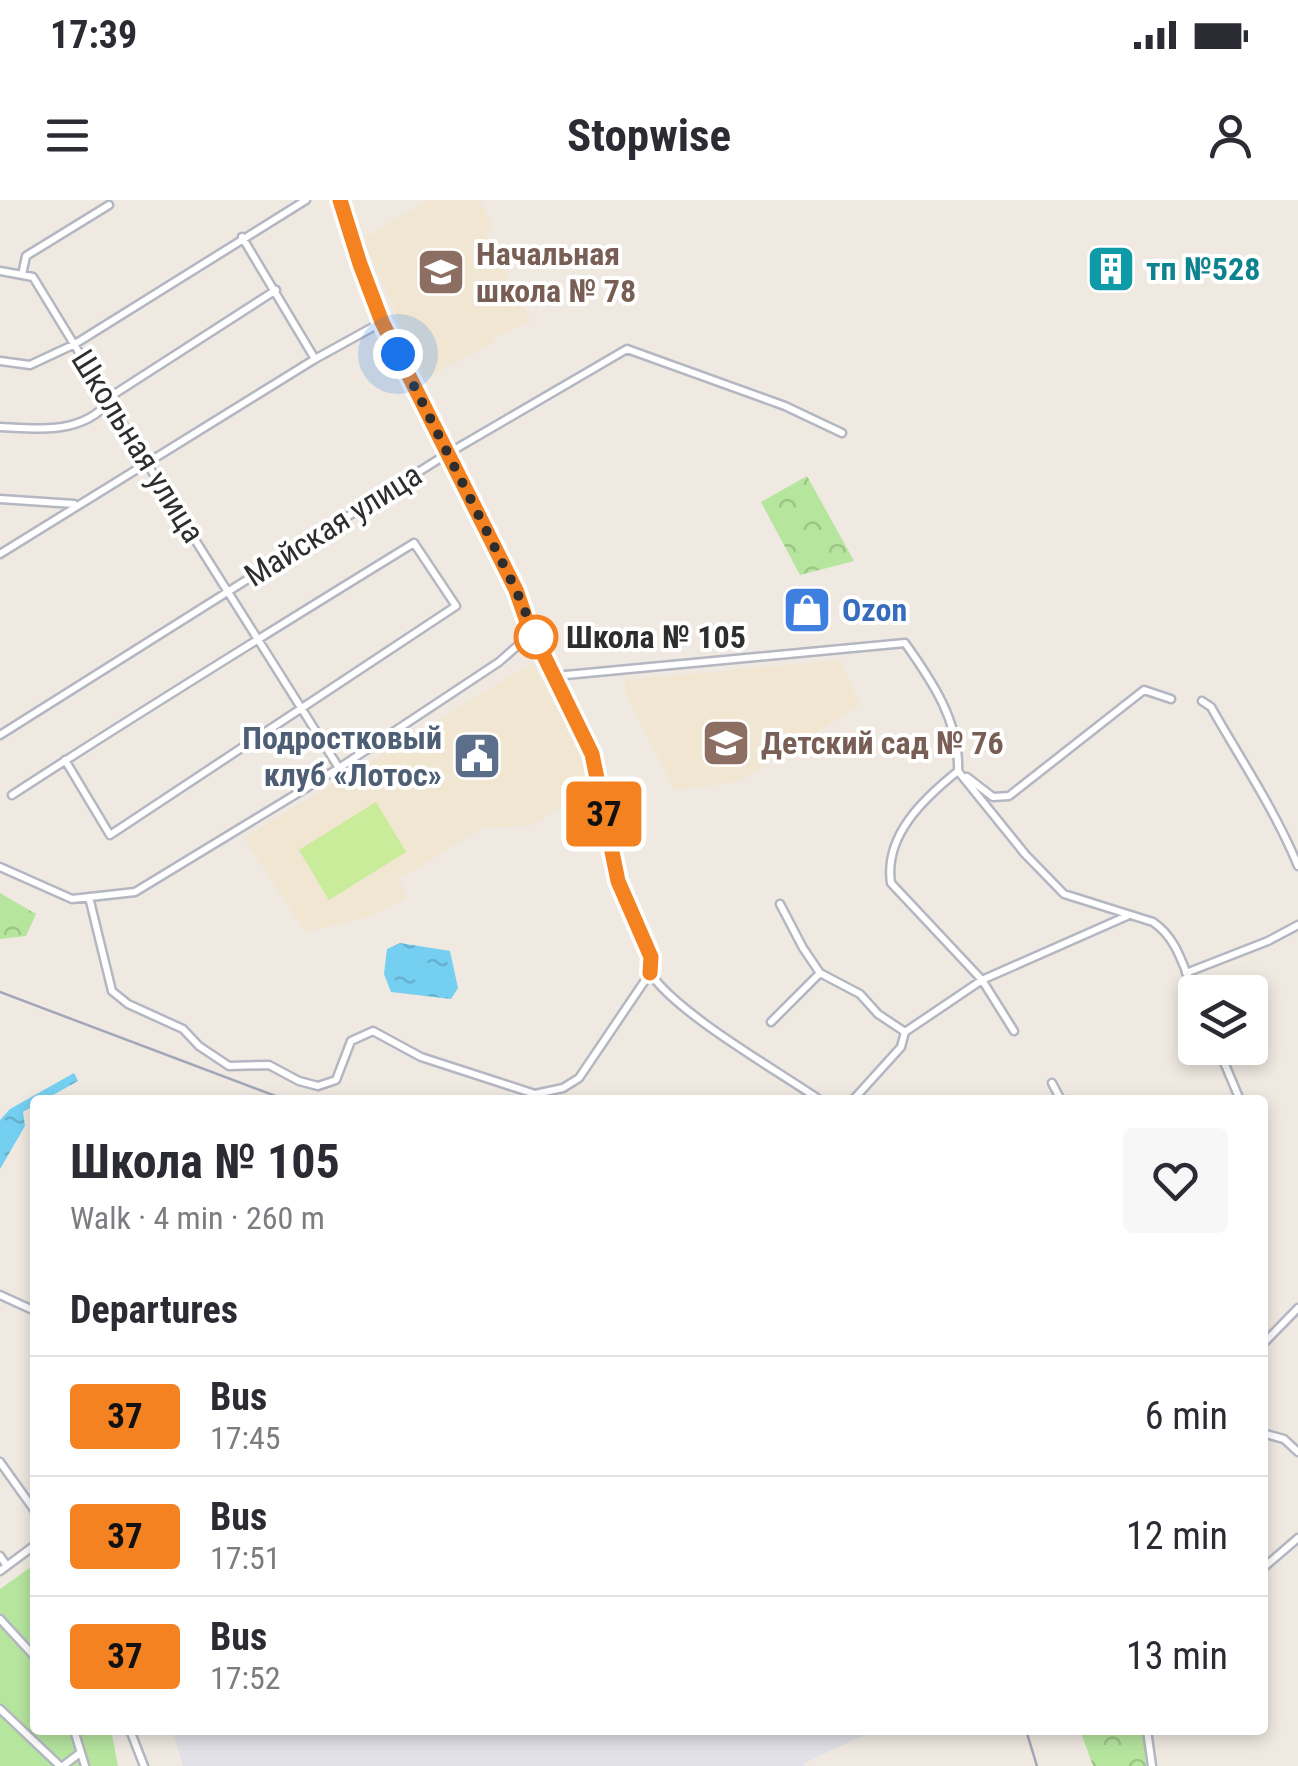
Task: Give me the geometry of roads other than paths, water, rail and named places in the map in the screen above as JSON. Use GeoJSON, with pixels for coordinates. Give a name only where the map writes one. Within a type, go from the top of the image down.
{"type":"FeatureCollection","features":[{"type":"Feature","properties":{"kind":"street"},"geometry":{"type":"LineString","coordinates":[[0,361],[30,365],[75,344],[306,200]]}},
{"type":"Feature","properties":{"kind":"street"},"geometry":{"type":"LineString","coordinates":[[0,271],[22,275],[26,256],[108,204]]}},
{"type":"Feature","properties":{"kind":"street"},"geometry":{"type":"LineString","coordinates":[[89,897],[112,991],[128,1004],[183,1029],[199,1046],[229,1066],[269,1065],[318,1086],[336,1080],[350,1041],[372,1031],[421,1058],[535,1094],[563,1088],[579,1078],[650,973],[651,957],[618,881],[592,754],[516,590],[382,322],[346,225]]}},
{"type":"Feature","properties":{"kind":"street"},"geometry":{"type":"LineString","coordinates":[[242,237],[316,359]]}},
{"type":"Feature","properties":{"kind":"street","name":"Школьная улица"},"geometry":{"type":"LineString","coordinates":[[22,275],[33,277],[340,768]]}},
{"type":"Feature","properties":{"kind":"street"},"geometry":{"type":"LineString","coordinates":[[0,427],[61,430],[110,402],[116,393],[276,290]]}},
{"type":"Feature","properties":{"kind":"street"},"geometry":{"type":"LineString","coordinates":[[0,554],[76,504],[382,322]]}},
{"type":"Feature","properties":{"kind":"street","name":"Майская улица"},"geometry":{"type":"LineString","coordinates":[[0,736],[447,454],[627,349],[785,406],[842,433]]}},
{"type":"Feature","properties":{"kind":"street"},"geometry":{"type":"LineString","coordinates":[[0,499],[76,504]]}},
{"type":"Feature","properties":{"kind":"street"},"geometry":{"type":"LineString","coordinates":[[12,795],[65,760],[258,639],[414,543],[456,606],[110,835],[65,760]]}},
{"type":"Feature","properties":{"kind":"street"},"geometry":{"type":"LineString","coordinates":[[0,866],[72,898],[134,892],[340,768],[499,662],[533,632]]}},
{"type":"Feature","properties":{"kind":"street"},"geometry":{"type":"LineString","coordinates":[[555,676],[905,643],[941,694],[958,755],[958,770],[1064,894],[1153,922],[1173,939],[1186,973],[1298,925]]}},
{"type":"Feature","properties":{"kind":"street"},"geometry":{"type":"LineString","coordinates":[[958,770],[994,797],[1008,796],[1144,690],[1171,699]]}},
{"type":"Feature","properties":{"kind":"street"},"geometry":{"type":"LineString","coordinates":[[1202,701],[1211,707],[1258,785],[1298,866]]}},
{"type":"Feature","properties":{"kind":"street"},"geometry":{"type":"LineString","coordinates":[[958,770],[927,796],[899,836],[888,862],[892,883],[982,980],[1014,1031]]}},
{"type":"Feature","properties":{"kind":"street"},"geometry":{"type":"LineString","coordinates":[[780,904],[820,972],[860,994],[878,1014],[905,1032]]}},
{"type":"Feature","properties":{"kind":"street"},"geometry":{"type":"LineString","coordinates":[[857,1095],[901,1046],[905,1032],[982,980],[1129,915]]}},
{"type":"Feature","properties":{"kind":"street"},"geometry":{"type":"LineString","coordinates":[[771,1022],[820,972]]}},
{"type":"Feature","properties":{"kind":"street"},"geometry":{"type":"LineString","coordinates":[[650,973],[660,988],[813,1095]]}},
{"type":"Feature","properties":{"kind":"street"},"geometry":{"type":"LineString","coordinates":[[1225,1065],[1238,1095]]}},
{"type":"Feature","properties":{"kind":"street"},"geometry":{"type":"LineString","coordinates":[[1052,1083],[1058,1095]]}},
{"type":"Feature","properties":{"kind":"street"},"geometry":{"type":"LineString","coordinates":[[0,1295],[30,1309]]}},
{"type":"Feature","properties":{"kind":"street"},"geometry":{"type":"LineString","coordinates":[[1268,1339],[1298,1308]]}},
{"type":"Feature","properties":{"kind":"street"},"geometry":{"type":"LineString","coordinates":[[1268,1435],[1284,1439],[1298,1452]]}},
{"type":"Feature","properties":{"kind":"street"},"geometry":{"type":"LineString","coordinates":[[0,1462],[30,1504]]}},
{"type":"Feature","properties":{"kind":"street"},"geometry":{"type":"LineString","coordinates":[[1268,1564],[1298,1538]]}},
{"type":"Feature","properties":{"kind":"street"},"geometry":{"type":"LineString","coordinates":[[0,1556],[4,1568],[30,1550]]}},
{"type":"Feature","properties":{"kind":"street"},"geometry":{"type":"LineString","coordinates":[[0,1619],[30,1651]]}},
{"type":"Feature","properties":{"kind":"street"},"geometry":{"type":"LineString","coordinates":[[0,1709],[62,1766],[80,1753]]}},
{"type":"Feature","properties":{"kind":"street"},"geometry":{"type":"LineString","coordinates":[[75,1735],[86,1766]]}},
{"type":"Feature","properties":{"kind":"street"},"geometry":{"type":"LineString","coordinates":[[132,1735],[144,1766]]}},
{"type":"Feature","properties":{"kind":"street"},"geometry":{"type":"LineString","coordinates":[[1148,1735],[1152,1766]]}},
{"type":"Feature","properties":{"kind":"water"},"geometry":{"type":"Polygon","coordinates":[[[400,943],[450,951],[458,988],[451,999],[391,992],[384,974],[387,949],[400,943]]]}},
{"type":"Feature","properties":{"kind":"water"},"geometry":{"type":"Polygon","coordinates":[[[74,1073],[78,1081],[53,1095],[35,1095],[74,1073]]]}},
{"type":"Feature","properties":{"kind":"water"},"geometry":{"type":"Polygon","coordinates":[[[30,1098],[30,1108],[23,1112],[25,1126],[0,1169],[0,1120],[30,1098]]]}},
{"type":"Feature","properties":{"kind":"railway"},"geometry":{"type":"LineString","coordinates":[[0,992],[273,1095]]}},
{"type":"Feature","properties":{"kind":"railway"},"geometry":{"type":"LineString","coordinates":[[1028,1735],[1037,1766]]}},
{"type":"Feature","properties":{"kind":"place","name":"тп №528"},"geometry":{"type":"Point","coordinates":[1111,269]}},
{"type":"Feature","properties":{"kind":"place","name":"Начальная школа № 78"},"geometry":{"type":"Point","coordinates":[441,272]}},
{"type":"Feature","properties":{"kind":"place","name":"Ozon"},"geometry":{"type":"Point","coordinates":[807,610]}},
{"type":"Feature","properties":{"kind":"place","name":"Школа № 105"},"geometry":{"type":"Point","coordinates":[536,637]}},
{"type":"Feature","properties":{"kind":"place","name":"Детский сад № 76"},"geometry":{"type":"Point","coordinates":[726,743]}},
{"type":"Feature","properties":{"kind":"place","name":"Подростковый клуб «Лотос»"},"geometry":{"type":"Point","coordinates":[477,756]}}]}
